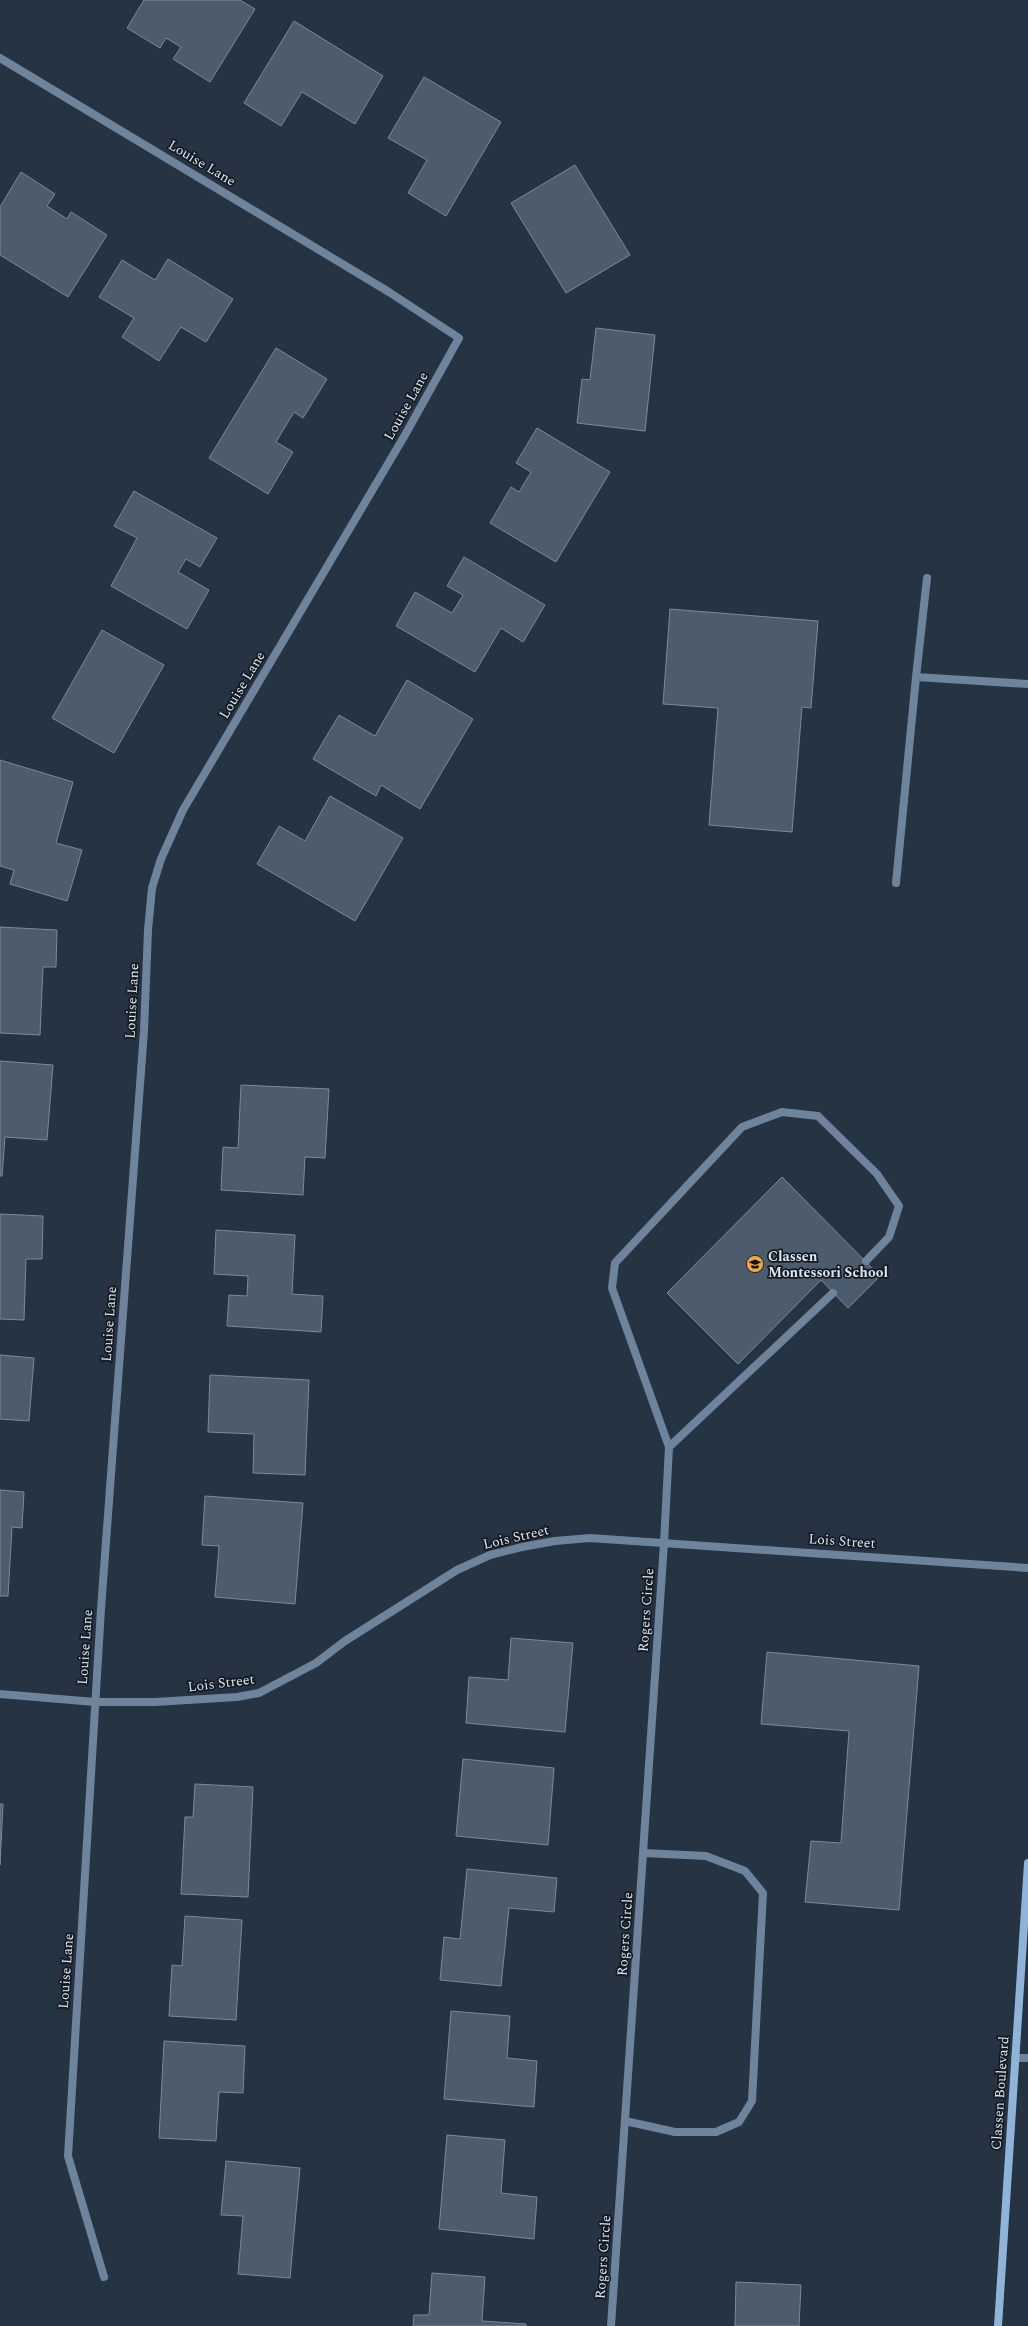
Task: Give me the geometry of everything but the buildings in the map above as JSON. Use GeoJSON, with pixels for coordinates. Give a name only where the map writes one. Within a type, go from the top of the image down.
{"type":"FeatureCollection","features":[{"type":"Feature","properties":{"kind":"street","name":"Louise Lane"},"geometry":{"type":"LineString","coordinates":[[0,58],[389,292],[460,338],[405,435],[183,810],[161,859],[152,888],[144,1031],[95,1702],[68,2156],[104,2277]]}},
{"type":"Feature","properties":{"kind":"street"},"geometry":{"type":"LineString","coordinates":[[896,883],[927,578]]}},
{"type":"Feature","properties":{"kind":"street"},"geometry":{"type":"LineString","coordinates":[[916,677],[1028,684]]}},
{"type":"Feature","properties":{"kind":"street"},"geometry":{"type":"LineString","coordinates":[[833,1293],[669,1448],[612,1288],[614,1263],[742,1127],[782,1112],[818,1116],[877,1174],[899,1206],[889,1237],[866,1261]]}},
{"type":"Feature","properties":{"kind":"street","name":"Rogers Circle"},"geometry":{"type":"LineString","coordinates":[[611,2326],[664,1543],[669,1448]]}},
{"type":"Feature","properties":{"kind":"street","name":"Lois Street"},"geometry":{"type":"LineString","coordinates":[[0,1694],[95,1702],[155,1702],[237,1697],[259,1693],[316,1663],[345,1641],[457,1570],[490,1555],[555,1541],[590,1538],[1028,1568]]}},
{"type":"Feature","properties":{"kind":"street"},"geometry":{"type":"LineString","coordinates":[[625,2120],[675,2132],[716,2132],[739,2122],[752,2101],[763,1893],[744,1871],[706,1856],[643,1853]]}},
{"type":"Feature","properties":{"kind":"street","name":"Classen Boulevard"},"geometry":{"type":"LineString","coordinates":[[998,2326],[1028,1862]]}},
{"type":"Feature","properties":{"kind":"street"},"geometry":{"type":"LineString","coordinates":[[1015,2058],[1028,2058]]}},
{"type":"Feature","properties":{"kind":"place","name":"Classen Montessori School"},"geometry":{"type":"Point","coordinates":[755,1264]}}]}
